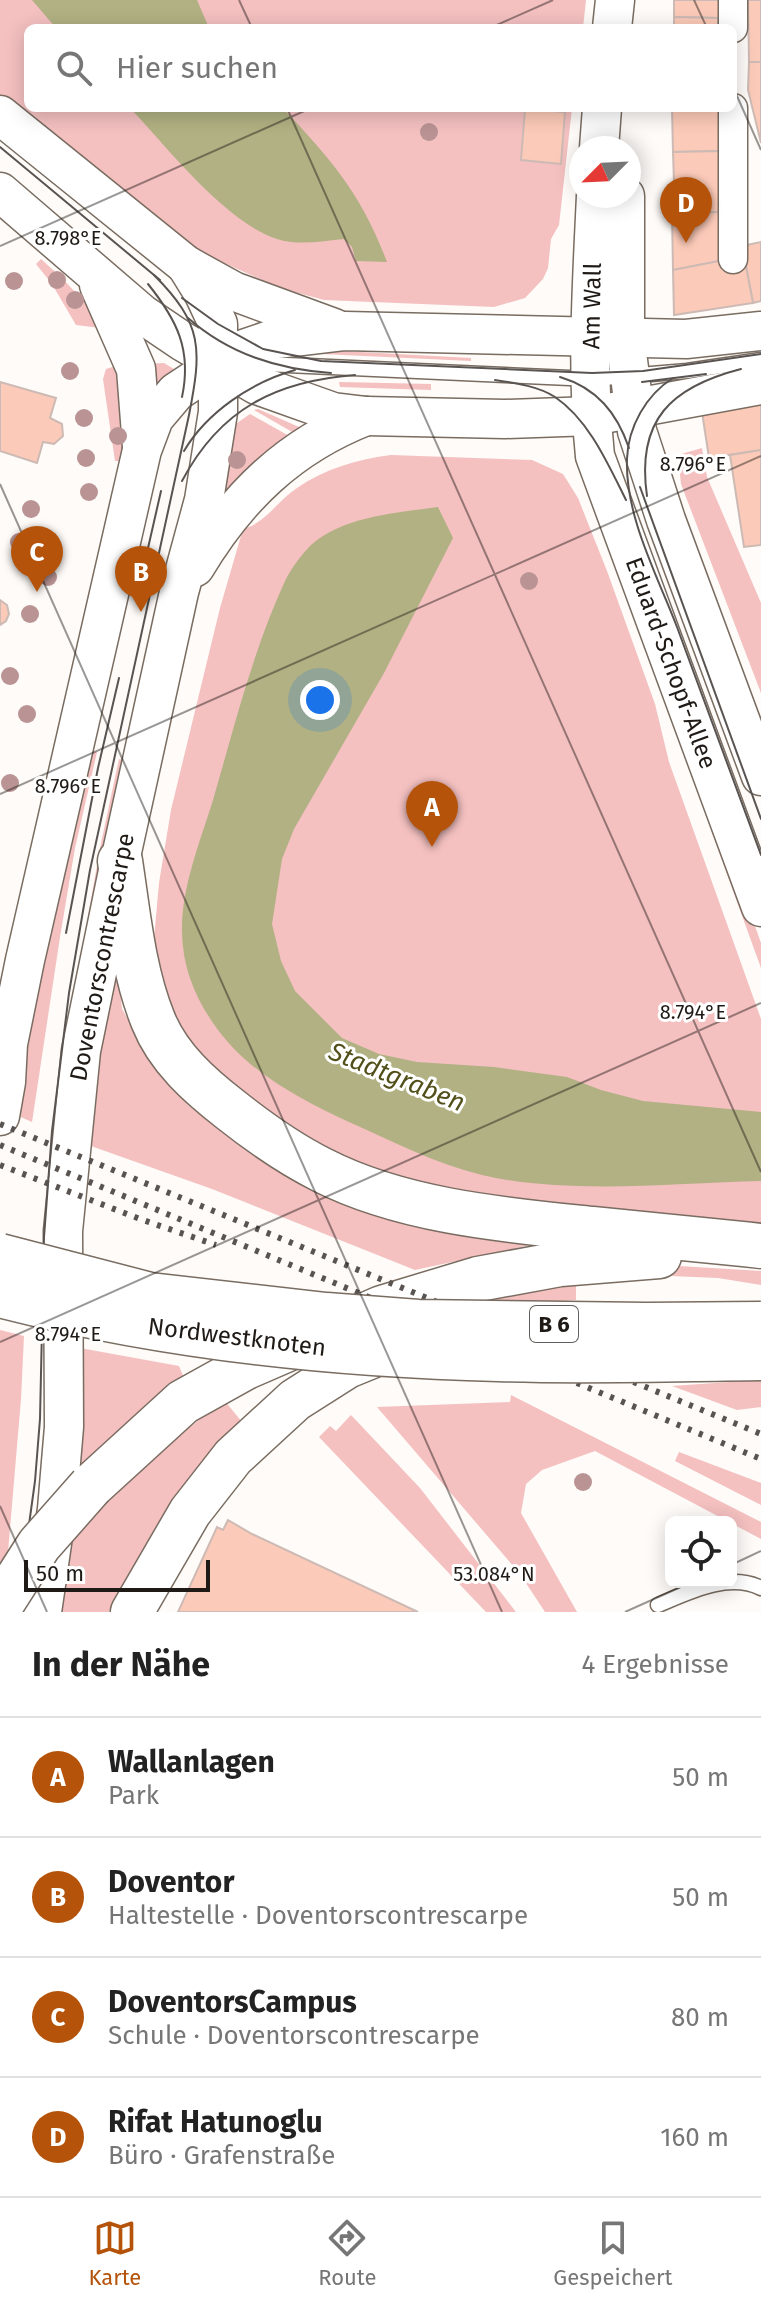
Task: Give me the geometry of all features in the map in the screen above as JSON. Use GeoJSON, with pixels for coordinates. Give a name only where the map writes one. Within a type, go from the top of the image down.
{"type":"FeatureCollection","features":[{"type":"Feature","properties":{"kind":"highway"},"geometry":{"type":"LineString","coordinates":[[120,861],[129,921],[153,1021],[171,1053],[205,1089],[274,1142],[322,1171],[368,1190],[435,1207],[512,1221],[761,1246]]}},
{"type":"Feature","properties":{"kind":"highway"},"geometry":{"type":"LineString","coordinates":[[0,1606],[39,1545],[91,1486],[183,1402],[246,1367],[382,1308],[478,1279],[560,1264],[690,1254],[761,1253]]}},
{"type":"Feature","properties":{"kind":"highway","name":"Nordwestknoten"},"geometry":{"type":"LineString","coordinates":[[0,1256],[150,1295],[347,1316],[447,1322],[761,1324]]}},
{"type":"Feature","properties":{"kind":"highway","name":"Nordwestknoten"},"geometry":{"type":"LineString","coordinates":[[0,1295],[70,1313],[218,1339],[394,1354],[478,1359],[761,1356]]}},
{"type":"Feature","properties":{"kind":"main road"},"geometry":{"type":"LineString","coordinates":[[612,24],[615,0]]}},
{"type":"Feature","properties":{"kind":"main road"},"geometry":{"type":"LineString","coordinates":[[630,24],[631,0]]}},
{"type":"Feature","properties":{"kind":"main road"},"geometry":{"type":"LineString","coordinates":[[600,136],[602,112]]}},
{"type":"Feature","properties":{"kind":"main road"},"geometry":{"type":"LineString","coordinates":[[626,136],[627,112]]}},
{"type":"Feature","properties":{"kind":"main road"},"geometry":{"type":"LineString","coordinates":[[0,115],[186,265],[246,297],[345,331]]}},
{"type":"Feature","properties":{"kind":"main road"},"geometry":{"type":"LineString","coordinates":[[0,192],[142,314],[257,385],[333,412],[366,416],[505,419],[592,398],[632,392],[761,385]]}},
{"type":"Feature","properties":{"kind":"main road","name":"Am Wall"},"geometry":{"type":"LineString","coordinates":[[597,208],[608,336],[632,392]]}},
{"type":"Feature","properties":{"kind":"main road","name":"Am Wall"},"geometry":{"type":"LineString","coordinates":[[592,398],[608,336],[624,208]]}},
{"type":"Feature","properties":{"kind":"main road","name":"Doventorscontrescarpe"},"geometry":{"type":"LineString","coordinates":[[42,1612],[57,1509],[64,1427],[63,1231],[81,1051],[179,592],[204,500],[218,412],[218,324],[186,265]]}},
{"type":"Feature","properties":{"kind":"main road"},"geometry":{"type":"LineString","coordinates":[[89,267],[117,322],[136,369],[142,450]]}},
{"type":"Feature","properties":{"kind":"main road"},"geometry":{"type":"LineString","coordinates":[[2,1097],[8,1044],[22,974],[142,450],[154,418],[176,392],[219,362],[244,334],[345,331],[686,339],[761,331]]}},
{"type":"Feature","properties":{"kind":"main road","name":"Eduard-Schopf-Allee"},"geometry":{"type":"LineString","coordinates":[[632,392],[653,484],[761,776]]}},
{"type":"Feature","properties":{"kind":"main road","name":"Eduard-Schopf-Allee"},"geometry":{"type":"LineString","coordinates":[[592,398],[595,456],[761,907]]}},
{"type":"Feature","properties":{"kind":"main road","name":"Doventorscontrescarpe"},"geometry":{"type":"LineString","coordinates":[[179,592],[206,548],[251,491],[285,459],[307,444],[337,427],[366,416]]}},
{"type":"Feature","properties":{"kind":"main road"},"geometry":{"type":"LineString","coordinates":[[132,1612],[190,1512],[233,1457],[295,1400],[347,1367],[375,1355],[403,1344],[499,1322],[589,1328],[761,1356]]}},
{"type":"Feature","properties":{"kind":"street"},"geometry":{"type":"LineString","coordinates":[[733,0],[733,24]]}},
{"type":"Feature","properties":{"kind":"street"},"geometry":{"type":"LineString","coordinates":[[733,112],[733,259]]}},
{"type":"Feature","properties":{"kind":"lane"},"geometry":{"type":"LineString","coordinates":[[186,265],[244,334],[287,365]]}},
{"type":"Feature","properties":{"kind":"lane"},"geometry":{"type":"LineString","coordinates":[[632,392],[761,360]]}},
{"type":"Feature","properties":{"kind":"lane"},"geometry":{"type":"LineString","coordinates":[[219,362],[287,365],[592,398]]}},
{"type":"Feature","properties":{"kind":"lane"},"geometry":{"type":"LineString","coordinates":[[658,1605],[703,1586],[747,1582],[761,1588]]}},
{"type":"Feature","properties":{"kind":"shaded area"},"geometry":{"type":"Polygon","coordinates":[[[0,0],[586,0],[583,24],[24,24],[24,112],[572,112],[559,225],[551,239],[548,268],[543,279],[525,298],[494,307],[324,300],[280,288],[175,241],[0,103],[0,0]]]}},
{"type":"Feature","properties":{"kind":"shaded area"},"geometry":{"type":"Polygon","coordinates":[[[41,259],[109,329],[76,325],[52,284],[36,264],[41,259]]]}},
{"type":"Feature","properties":{"kind":"shaded area"},"geometry":{"type":"Polygon","coordinates":[[[323,350],[471,358],[471,361],[322,354],[323,350]]]}},
{"type":"Feature","properties":{"kind":"shaded area"},"geometry":{"type":"Polygon","coordinates":[[[126,363],[124,461],[115,461],[103,379],[106,369],[126,363]]]}},
{"type":"Feature","properties":{"kind":"shaded area"},"geometry":{"type":"Polygon","coordinates":[[[164,363],[174,369],[147,399],[144,364],[164,363]]]}},
{"type":"Feature","properties":{"kind":"shaded area"},"geometry":{"type":"Polygon","coordinates":[[[339,382],[431,384],[431,390],[340,387],[339,382]]]}},
{"type":"Feature","properties":{"kind":"shaded area"},"geometry":{"type":"Polygon","coordinates":[[[254,410],[299,427],[301,432],[294,433],[254,410]]]}},
{"type":"Feature","properties":{"kind":"shaded area"},"geometry":{"type":"Polygon","coordinates":[[[250,414],[291,437],[228,498],[216,495],[230,428],[250,414]]]}},
{"type":"Feature","properties":{"kind":"shaded area"},"geometry":{"type":"Polygon","coordinates":[[[702,448],[707,477],[761,603],[761,693],[681,484],[678,455],[702,448]]]}},
{"type":"Feature","properties":{"kind":"shaded area"},"geometry":{"type":"Polygon","coordinates":[[[391,455],[532,460],[563,474],[578,498],[655,704],[669,762],[761,1019],[761,1227],[593,1217],[408,1186],[329,1153],[224,1083],[185,1040],[162,992],[154,939],[159,883],[171,810],[220,608],[243,529],[265,517],[290,493],[318,475],[354,462],[391,455]]]}},
{"type":"Feature","properties":{"kind":"shaded area"},"geometry":{"type":"Polygon","coordinates":[[[86,749],[97,752],[75,848],[32,1122],[7,1111],[86,749]]]}},
{"type":"Feature","properties":{"kind":"shaded area"},"geometry":{"type":"Polygon","coordinates":[[[119,759],[126,761],[79,969],[100,848],[119,759]]]}},
{"type":"Feature","properties":{"kind":"shaded area"},"geometry":{"type":"Polygon","coordinates":[[[719,826],[761,943],[761,968],[711,830],[719,826]]]}},
{"type":"Feature","properties":{"kind":"shaded area"},"geometry":{"type":"Polygon","coordinates":[[[116,950],[122,1009],[145,1048],[188,1105],[239,1145],[320,1190],[402,1221],[470,1237],[527,1243],[526,1246],[415,1270],[212,1189],[91,1146],[103,1029],[116,950]]]}},
{"type":"Feature","properties":{"kind":"shaded area"},"geometry":{"type":"Polygon","coordinates":[[[679,1266],[761,1271],[761,1285],[718,1278],[647,1275],[576,1281],[576,1300],[480,1306],[483,1291],[585,1273],[679,1266]]]}},
{"type":"Feature","properties":{"kind":"shaded area"},"geometry":{"type":"Polygon","coordinates":[[[0,1330],[24,1336],[8,1552],[0,1574],[0,1330]]]}},
{"type":"Feature","properties":{"kind":"shaded area"},"geometry":{"type":"Polygon","coordinates":[[[80,1348],[179,1366],[187,1385],[72,1488],[80,1348]]]}},
{"type":"Feature","properties":{"kind":"shaded area"},"geometry":{"type":"Polygon","coordinates":[[[761,1381],[761,1407],[737,1410],[672,1386],[761,1381]]]}},
{"type":"Feature","properties":{"kind":"shaded area"},"geometry":{"type":"Polygon","coordinates":[[[511,1395],[761,1522],[761,1539],[737,1526],[737,1516],[718,1516],[595,1451],[542,1470],[526,1484],[521,1513],[577,1612],[545,1612],[520,1574],[377,1407],[510,1402],[511,1395]]]}},
{"type":"Feature","properties":{"kind":"shaded area"},"geometry":{"type":"Polygon","coordinates":[[[224,1400],[242,1422],[152,1535],[109,1612],[57,1612],[64,1550],[90,1519],[151,1458],[224,1400]]]}},
{"type":"Feature","properties":{"kind":"shaded area"},"geometry":{"type":"Polygon","coordinates":[[[351,1415],[420,1488],[516,1612],[486,1612],[319,1437],[330,1426],[336,1431],[351,1415]]]}},
{"type":"Feature","properties":{"kind":"shaded area"},"geometry":{"type":"Polygon","coordinates":[[[679,1452],[761,1483],[761,1505],[675,1461],[679,1452]]]}},
{"type":"Feature","properties":{"kind":"water"},"geometry":{"type":"Polygon","coordinates":[[[32,0],[197,0],[207,24],[53,24],[32,0]]]}},
{"type":"Feature","properties":{"kind":"water"},"geometry":{"type":"Polygon","coordinates":[[[134,112],[287,112],[344,179],[367,216],[387,262],[356,261],[352,247],[344,239],[293,242],[277,239],[237,217],[198,182],[134,112]]]}},
{"type":"Feature","properties":{"kind":"water","name":"Stadtgraben"},"geometry":{"type":"Polygon","coordinates":[[[438,507],[453,538],[384,673],[294,829],[282,859],[272,924],[281,961],[295,991],[342,1038],[379,1054],[417,1062],[494,1067],[567,1077],[643,1101],[761,1112],[761,1181],[549,1185],[482,1175],[448,1165],[349,1122],[278,1084],[231,1045],[210,1019],[197,996],[183,947],[188,882],[254,662],[285,581],[310,546],[338,528],[388,514],[438,507]]]}},
{"type":"Feature","properties":{"kind":"building"},"geometry":{"type":"Polygon","coordinates":[[[674,0],[720,0],[720,18],[674,17],[674,0]]]}},
{"type":"Feature","properties":{"kind":"building"},"geometry":{"type":"Polygon","coordinates":[[[748,0],[761,0],[761,62],[749,62],[748,0]]]}},
{"type":"Feature","properties":{"kind":"building"},"geometry":{"type":"Polygon","coordinates":[[[674,17],[718,18],[718,24],[674,24],[674,17]]]}},
{"type":"Feature","properties":{"kind":"building"},"geometry":{"type":"Polygon","coordinates":[[[749,62],[761,62],[761,143],[748,90],[749,62]]]}},
{"type":"Feature","properties":{"kind":"building"},"geometry":{"type":"Polygon","coordinates":[[[525,112],[565,112],[561,164],[521,160],[525,112]]]}},
{"type":"Feature","properties":{"kind":"building"},"geometry":{"type":"Polygon","coordinates":[[[672,112],[721,112],[722,151],[673,152],[672,112]]]}},
{"type":"Feature","properties":{"kind":"building"},"geometry":{"type":"Polygon","coordinates":[[[719,151],[721,212],[675,213],[673,152],[719,151]]]}},
{"type":"Feature","properties":{"kind":"building"},"geometry":{"type":"Polygon","coordinates":[[[721,212],[721,261],[673,270],[672,213],[721,212]]]}},
{"type":"Feature","properties":{"kind":"building"},"geometry":{"type":"Polygon","coordinates":[[[761,242],[761,301],[753,303],[742,246],[761,242]]]}},
{"type":"Feature","properties":{"kind":"building"},"geometry":{"type":"Polygon","coordinates":[[[744,256],[753,303],[674,315],[673,270],[744,256]]]}},
{"type":"Feature","properties":{"kind":"building"},"geometry":{"type":"Polygon","coordinates":[[[0,382],[56,398],[50,418],[62,424],[63,436],[54,444],[43,442],[37,463],[0,451],[0,382]]]}},
{"type":"Feature","properties":{"kind":"building"},"geometry":{"type":"Polygon","coordinates":[[[761,403],[761,450],[709,458],[702,412],[761,403]]]}},
{"type":"Feature","properties":{"kind":"building"},"geometry":{"type":"Polygon","coordinates":[[[761,450],[761,545],[744,547],[730,455],[761,450]]]}},
{"type":"Feature","properties":{"kind":"building"},"geometry":{"type":"Polygon","coordinates":[[[0,600],[7,605],[9,614],[0,625],[0,600]]]}},
{"type":"Feature","properties":{"kind":"building"},"geometry":{"type":"Polygon","coordinates":[[[228,1520],[418,1612],[178,1612],[217,1527],[223,1530],[228,1520]]]}},
{"type":"Feature","properties":{"kind":"tram line"},"geometry":{"type":"LineString","coordinates":[[0,147],[160,280]]}},
{"type":"Feature","properties":{"kind":"tram line"},"geometry":{"type":"LineString","coordinates":[[17,1612],[35,1481],[40,1419],[44,1237],[52,1131],[69,993],[90,870],[196,372],[197,355],[190,323],[182,308],[154,275]]}},
{"type":"Feature","properties":{"kind":"tram line"},"geometry":{"type":"LineString","coordinates":[[148,284],[167,310],[180,336],[185,365],[182,397]]}},
{"type":"Feature","properties":{"kind":"tram line"},"geometry":{"type":"LineString","coordinates":[[182,298],[218,324],[263,349],[321,361],[592,373],[643,371],[761,354]]}},
{"type":"Feature","properties":{"kind":"tram line"},"geometry":{"type":"LineString","coordinates":[[188,318],[220,341],[255,358],[292,368],[331,373]]}},
{"type":"Feature","properties":{"kind":"tram line"},"geometry":{"type":"LineString","coordinates":[[647,496],[647,447],[653,427],[664,411],[695,386],[741,369]]}},
{"type":"Feature","properties":{"kind":"tram line"},"geometry":{"type":"LineString","coordinates":[[184,451],[205,424],[232,400],[263,382],[295,370]]}},
{"type":"Feature","properties":{"kind":"tram line"},"geometry":{"type":"LineString","coordinates":[[642,382],[706,374]]}},
{"type":"Feature","properties":{"kind":"tram line"},"geometry":{"type":"LineString","coordinates":[[182,481],[214,435],[253,403],[300,384],[355,375]]}},
{"type":"Feature","properties":{"kind":"tram line"},"geometry":{"type":"LineString","coordinates":[[560,377],[585,388],[604,404],[612,413],[629,448]]}},
{"type":"Feature","properties":{"kind":"tram line"},"geometry":{"type":"LineString","coordinates":[[673,378],[647,403],[631,435],[627,459],[631,502],[644,545],[761,855]]}},
{"type":"Feature","properties":{"kind":"tram line"},"geometry":{"type":"LineString","coordinates":[[495,380],[541,390],[567,407],[588,430],[626,500]]}},
{"type":"Feature","properties":{"kind":"tram line"},"geometry":{"type":"LineString","coordinates":[[640,487],[761,819]]}},
{"type":"Feature","properties":{"kind":"tram line"},"geometry":{"type":"LineString","coordinates":[[138,592],[161,491]]}},
{"type":"Feature","properties":{"kind":"tram line"},"geometry":{"type":"LineString","coordinates":[[66,933],[119,678]]}},
{"type":"Feature","properties":{"kind":"tram line"},"geometry":{"type":"LineString","coordinates":[[5,1612],[13,1566]]}},
{"type":"Feature","properties":{"kind":"railway"},"geometry":{"type":"LineString","coordinates":[[0,1124],[761,1434]]}},
{"type":"Feature","properties":{"kind":"railway"},"geometry":{"type":"LineString","coordinates":[[0,1145],[761,1459]]}},
{"type":"Feature","properties":{"kind":"railway"},"geometry":{"type":"LineString","coordinates":[[0,1165],[216,1245]]}},
{"type":"Feature","properties":{"kind":"place","name":"Rifat Hatunoglu"},"geometry":{"type":"Point","coordinates":[686,243]}},
{"type":"Feature","properties":{"kind":"place","name":"DoventorsCampus"},"geometry":{"type":"Point","coordinates":[37,592]}},
{"type":"Feature","properties":{"kind":"place","name":"Doventor"},"geometry":{"type":"Point","coordinates":[141,612]}},
{"type":"Feature","properties":{"kind":"place","name":"Wallanlagen"},"geometry":{"type":"Point","coordinates":[432,847]}}]}
